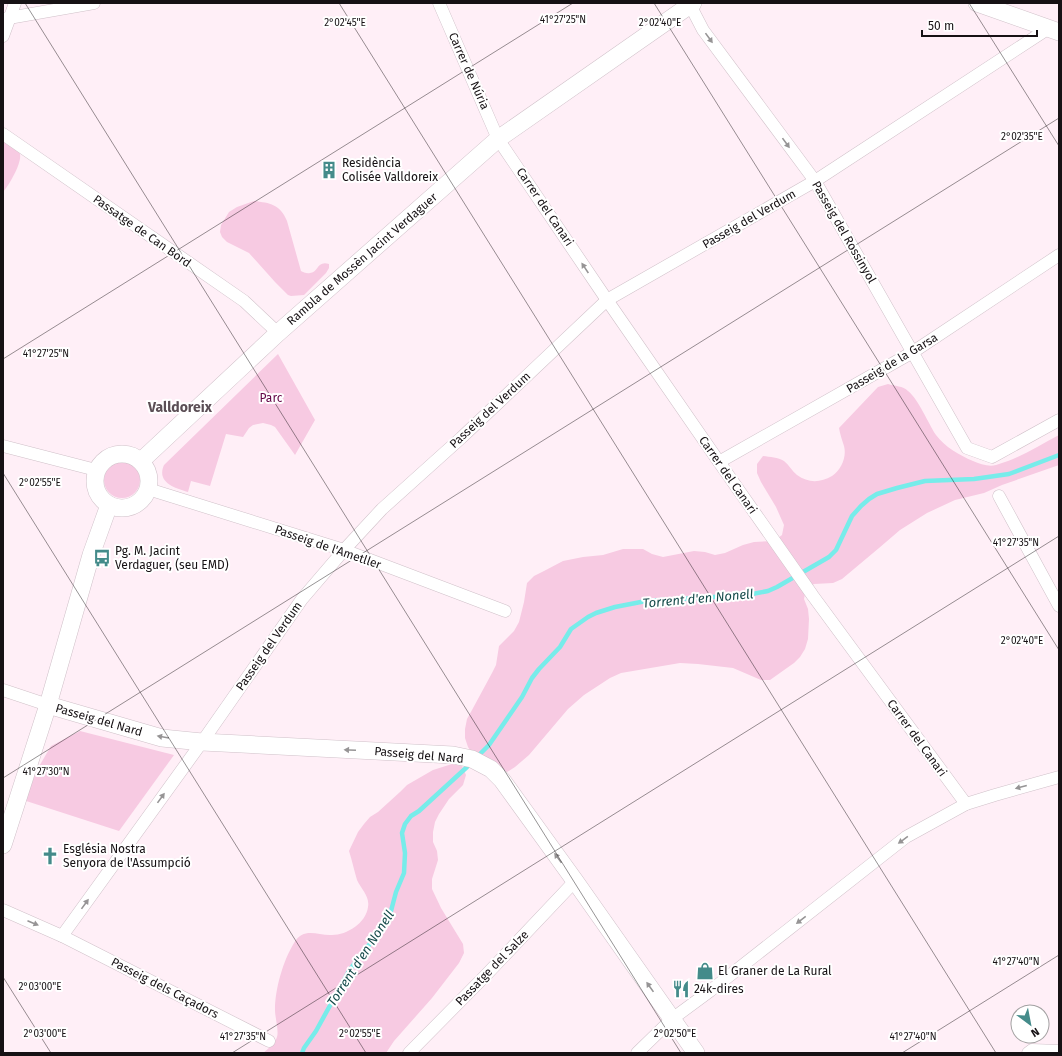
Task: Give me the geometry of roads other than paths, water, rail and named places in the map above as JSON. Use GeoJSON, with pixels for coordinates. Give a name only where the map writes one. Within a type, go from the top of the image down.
{"type":"FeatureCollection","features":[{"type":"Feature","properties":{"kind":"street"},"geometry":{"type":"LineString","coordinates":[[3,36],[7,18],[15,3]]}},
{"type":"Feature","properties":{"kind":"street"},"geometry":{"type":"LineString","coordinates":[[7,18],[94,3]]}},
{"type":"Feature","properties":{"kind":"street","name":"Carrer de Núria"},"geometry":{"type":"LineString","coordinates":[[439,3],[498,138]]}},
{"type":"Feature","properties":{"kind":"street"},"geometry":{"type":"LineString","coordinates":[[977,3],[1054,30]]}},
{"type":"Feature","properties":{"kind":"street","name":"Rambla de Mossèn Jacint Verdaguer"},"geometry":{"type":"LineString","coordinates":[[141,461],[278,333],[498,138],[690,4]]}},
{"type":"Feature","properties":{"kind":"street","name":"Passeig del Rossinyol"},"geometry":{"type":"LineString","coordinates":[[690,4],[703,30],[815,181],[967,448],[992,457],[1059,420]]}},
{"type":"Feature","properties":{"kind":"street","name":"Passeig del Verdum"},"geometry":{"type":"LineString","coordinates":[[62,936],[202,742],[302,599],[382,509],[607,300],[815,181],[1054,30]]}},
{"type":"Feature","properties":{"kind":"street","name":"Passatge de Can Bord"},"geometry":{"type":"LineString","coordinates":[[3,134],[244,301],[278,333]]}},
{"type":"Feature","properties":{"kind":"street","name":"Carrer del Canari"},"geometry":{"type":"LineString","coordinates":[[498,138],[607,300],[784,555],[966,804]]}},
{"type":"Feature","properties":{"kind":"street","name":"Passeig de la Garsa"},"geometry":{"type":"LineString","coordinates":[[719,462],[913,352],[1059,255]]}},
{"type":"Feature","properties":{"kind":"street"},"geometry":{"type":"LineString","coordinates":[[3,446],[96,470]]}},
{"type":"Feature","properties":{"kind":"street"},"geometry":{"type":"LineString","coordinates":[[116,454],[134,456],[141,461],[149,474],[148,489],[145,496],[133,506],[121,508],[116,508],[102,501],[95,486],[96,470],[101,463],[108,457],[116,454]]}},
{"type":"Feature","properties":{"kind":"street","name":"Passeig de l'Ametller"},"geometry":{"type":"LineString","coordinates":[[148,489],[344,550],[505,611]]}},
{"type":"Feature","properties":{"kind":"street"},"geometry":{"type":"LineString","coordinates":[[1000,496],[1059,606]]}},
{"type":"Feature","properties":{"kind":"street"},"geometry":{"type":"LineString","coordinates":[[3,845],[48,705],[92,555],[109,505]]}},
{"type":"Feature","properties":{"kind":"street"},"geometry":{"type":"LineString","coordinates":[[3,690],[48,705]]}},
{"type":"Feature","properties":{"kind":"street","name":"Passeig del Nard"},"geometry":{"type":"LineString","coordinates":[[48,705],[162,738],[202,742],[453,756],[472,759],[490,769],[502,780],[696,1053]]}},
{"type":"Feature","properties":{"kind":"street"},"geometry":{"type":"LineString","coordinates":[[637,1053],[672,1019],[710,991],[906,837],[966,804],[1059,777]]}},
{"type":"Feature","properties":{"kind":"street","name":"Passatge del Salze"},"geometry":{"type":"LineString","coordinates":[[409,1053],[575,882]]}},
{"type":"Feature","properties":{"kind":"street","name":"Passeig dels Caçadors"},"geometry":{"type":"LineString","coordinates":[[3,910],[62,936],[269,1041]]}},
{"type":"Feature","properties":{"kind":"street"},"geometry":{"type":"LineString","coordinates":[[1028,1053],[1032,1050],[1059,1051]]}},
{"type":"Feature","properties":{"kind":"waterway","name":"Torrent d'en Nonell"},"geometry":{"type":"LineString","coordinates":[[480,754],[489,745],[539,669],[560,647],[571,629],[588,617],[615,607],[646,601],[747,595],[768,591],[829,557],[836,550],[852,516],[861,506],[877,494],[925,481],[974,479],[1009,474],[1059,455]]}},
{"type":"Feature","properties":{"kind":"waterway","name":"Torrent d'en Nonell"},"geometry":{"type":"LineString","coordinates":[[302,1053],[316,1031],[349,971],[387,921],[404,873],[405,853],[402,833],[405,824],[411,816],[419,811],[467,767]]}},
{"type":"Feature","properties":{"kind":"place","name":"Residència Colisée Valldoreix"},"geometry":{"type":"Point","coordinates":[329,170]}},
{"type":"Feature","properties":{"kind":"place","name":"Pg. M. Jacint Verdaguer, (seu EMD)"},"geometry":{"type":"Point","coordinates":[102,558]}},
{"type":"Feature","properties":{"kind":"place","name":"Església Nostra Senyora de l'Assumpció"},"geometry":{"type":"Point","coordinates":[50,856]}},
{"type":"Feature","properties":{"kind":"place","name":"El Graner de La Rural"},"geometry":{"type":"Point","coordinates":[705,971]}},
{"type":"Feature","properties":{"kind":"place","name":"24k-dires"},"geometry":{"type":"Point","coordinates":[681,989]}},
{"type":"Feature","properties":{"kind":"district","name":"Valldoreix"},"geometry":{"type":"Point","coordinates":[180,407]}},
{"type":"Feature","properties":{"kind":"park label","name":"Parc"},"geometry":{"type":"Point","coordinates":[271,398]}}]}
